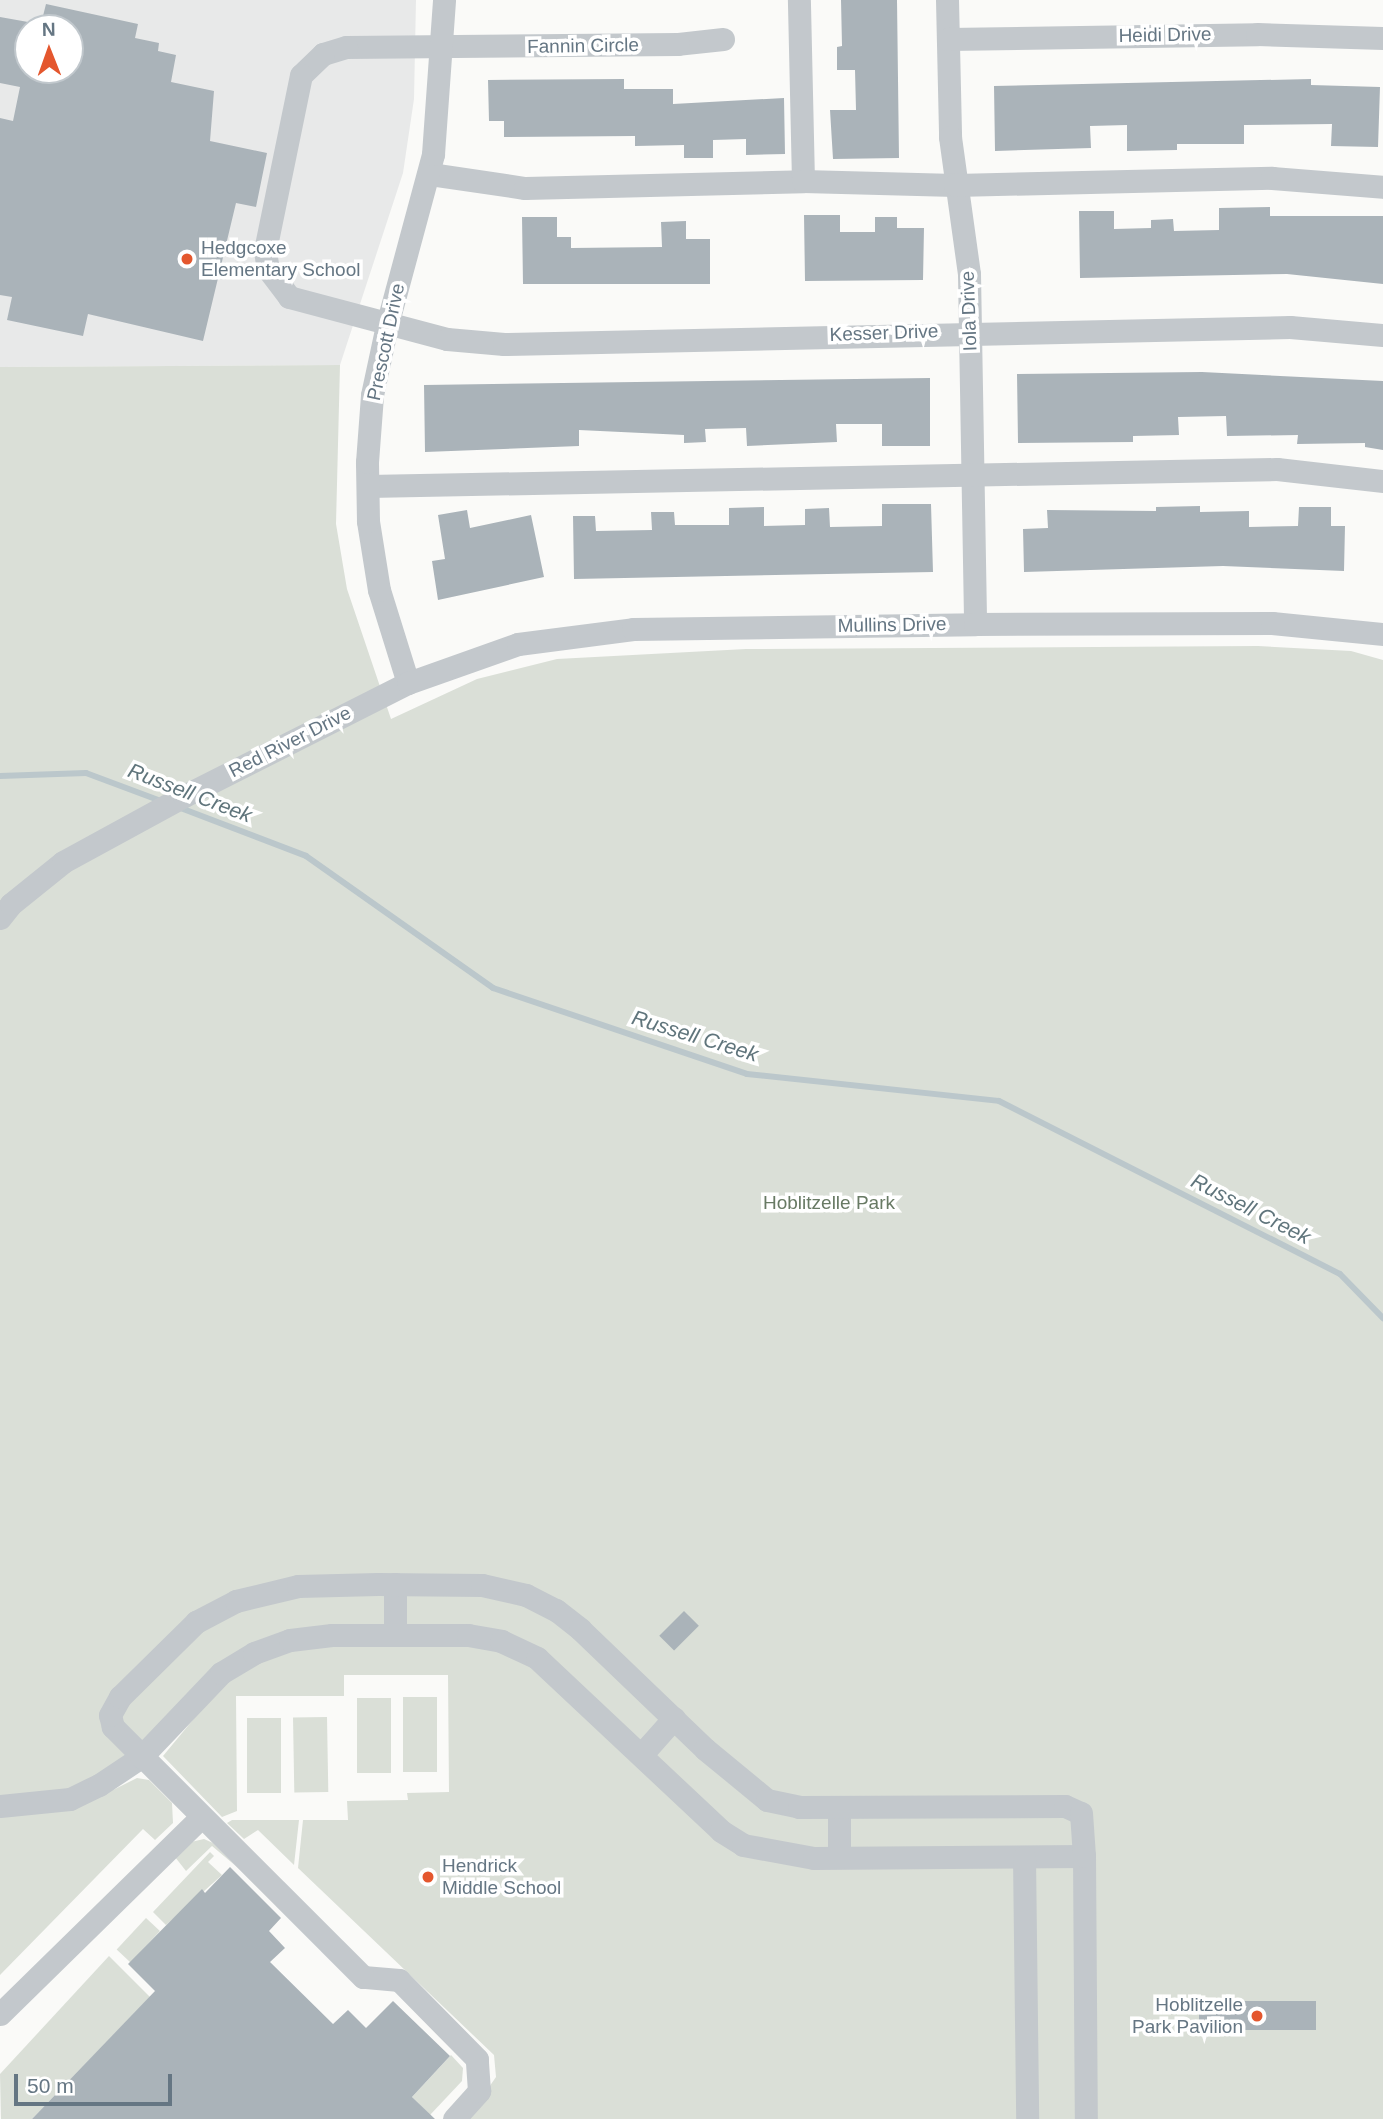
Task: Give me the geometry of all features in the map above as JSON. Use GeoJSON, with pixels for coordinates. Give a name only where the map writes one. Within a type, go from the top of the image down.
{"type":"FeatureCollection","features":[{"type":"Feature","properties":{"kind":"street","name":"Prescott Drive"},"geometry":{"type":"LineString","coordinates":[[408,683],[379,590],[368,486],[372,395],[387,325],[429,174],[443,47],[444,0]]}},
{"type":"Feature","properties":{"kind":"street"},"geometry":{"type":"LineString","coordinates":[[799,0],[803,181]]}},
{"type":"Feature","properties":{"kind":"street","name":"Iola Drive"},"geometry":{"type":"LineString","coordinates":[[947,0],[955,185],[969,274],[975,624]]}},
{"type":"Feature","properties":{"kind":"street","name":"Heidi Drive"},"geometry":{"type":"LineString","coordinates":[[948,39],[1257,34],[1383,38]]}},
{"type":"Feature","properties":{"kind":"street","name":"Fannin Circle"},"geometry":{"type":"LineString","coordinates":[[387,325],[289,297],[268,269],[268,237],[301,75],[308,64],[346,47],[678,44],[723,39]]}},
{"type":"Feature","properties":{"kind":"street"},"geometry":{"type":"LineString","coordinates":[[429,174],[524,188],[803,181],[955,185],[1272,178],[1383,187]]}},
{"type":"Feature","properties":{"kind":"street","name":"Kesser Drive"},"geometry":{"type":"LineString","coordinates":[[387,325],[447,339],[504,344],[970,330],[1290,327],[1383,335]]}},
{"type":"Feature","properties":{"kind":"street"},"geometry":{"type":"LineString","coordinates":[[368,486],[1277,469],[1383,481]]}},
{"type":"Feature","properties":{"kind":"street","name":"Mullins Drive"},"geometry":{"type":"LineString","coordinates":[[408,683],[518,644],[633,629],[975,624],[1272,624],[1383,634]]}},
{"type":"Feature","properties":{"kind":"street","name":"Red River Drive"},"geometry":{"type":"LineString","coordinates":[[0,918],[11,904],[76,855],[408,683]]}},
{"type":"Feature","properties":{"kind":"street"},"geometry":{"type":"LineString","coordinates":[[395,1584],[395,1635]]}},
{"type":"Feature","properties":{"kind":"street"},"geometry":{"type":"LineString","coordinates":[[454,2119],[479,2091],[477,2059],[399,1980],[363,1977],[113,1727],[110,1714],[120,1697],[196,1622],[236,1601],[298,1586],[482,1585],[526,1595],[556,1609],[767,1800],[799,1807],[839,1808],[1065,1806],[1081,1813],[1084,1856],[1086,2119]]}},
{"type":"Feature","properties":{"kind":"street"},"geometry":{"type":"LineString","coordinates":[[0,1806],[70,1799],[141,1757],[221,1673],[254,1653],[290,1640],[468,1634],[501,1641],[537,1658],[721,1831],[743,1845],[774,1854],[839,1857],[1084,1856]]}},
{"type":"Feature","properties":{"kind":"street"},"geometry":{"type":"LineString","coordinates":[[642,1754],[674,1718]]}},
{"type":"Feature","properties":{"kind":"street"},"geometry":{"type":"LineString","coordinates":[[839,1808],[839,1857]]}},
{"type":"Feature","properties":{"kind":"street"},"geometry":{"type":"LineString","coordinates":[[0,2014],[201,1817]]}},
{"type":"Feature","properties":{"kind":"street"},"geometry":{"type":"LineString","coordinates":[[1024,1857],[1027,2119]]}},
{"type":"Feature","properties":{"kind":"shaded area","name":"Hedgcoxe Elementary School"},"geometry":{"type":"Polygon","coordinates":[[[0,0],[416,0],[414,99],[403,173],[340,365],[0,367],[0,0]]]}},
{"type":"Feature","properties":{"kind":"green space","name":"Hoblitzelle Park"},"geometry":{"type":"Polygon","coordinates":[[[340,365],[336,524],[347,589],[391,719],[477,679],[557,659],[746,649],[1258,646],[1351,651],[1383,660],[1383,2119],[467,2119],[496,2077],[494,2055],[298,1868],[303,1820],[348,1820],[347,1801],[408,1800],[407,1793],[449,1792],[448,1675],[344,1675],[344,1696],[236,1696],[237,1811],[222,1817],[163,1756],[221,1686],[113,1790],[137,1778],[149,1780],[172,1803],[173,1823],[155,1840],[143,1829],[0,1975],[0,367],[340,365]]]}},
{"type":"Feature","properties":{"kind":"green space"},"geometry":{"type":"Polygon","coordinates":[[[403,1697],[437,1697],[437,1772],[403,1772],[403,1697]]]}},
{"type":"Feature","properties":{"kind":"green space"},"geometry":{"type":"Polygon","coordinates":[[[357,1698],[391,1698],[391,1773],[357,1773],[357,1698]]]}},
{"type":"Feature","properties":{"kind":"green space"},"geometry":{"type":"Polygon","coordinates":[[[327,1717],[328,1792],[294,1793],[293,1718],[327,1717]]]}},
{"type":"Feature","properties":{"kind":"green space"},"geometry":{"type":"Polygon","coordinates":[[[247,1718],[281,1718],[281,1793],[247,1793],[247,1718]]]}},
{"type":"Feature","properties":{"kind":"green space"},"geometry":{"type":"Polygon","coordinates":[[[232,1820],[299,1820],[294,1865],[258,1830],[244,1839],[227,1823],[232,1820]]]}},
{"type":"Feature","properties":{"kind":"green space"},"geometry":{"type":"Polygon","coordinates":[[[204,1839],[213,1843],[237,1867],[212,1846],[186,1871],[175,1857],[191,1842],[204,1839]]]}},
{"type":"Feature","properties":{"kind":"green space"},"geometry":{"type":"Polygon","coordinates":[[[210,1852],[214,1856],[208,1862],[222,1875],[166,1925],[153,1912],[210,1852]]]}},
{"type":"Feature","properties":{"kind":"green space"},"geometry":{"type":"Polygon","coordinates":[[[146,1918],[160,1931],[131,1962],[117,1949],[146,1918]]]}},
{"type":"Feature","properties":{"kind":"green space"},"geometry":{"type":"Polygon","coordinates":[[[109,1956],[150,1997],[32,2119],[1,2119],[0,2074],[109,1956]]]}},
{"type":"Feature","properties":{"kind":"green space"},"geometry":{"type":"Polygon","coordinates":[[[451,2055],[463,2068],[462,2081],[430,2115],[412,2097],[451,2055]]]}},
{"type":"Feature","properties":{"kind":"building"},"geometry":{"type":"Polygon","coordinates":[[[841,0],[897,0],[899,158],[833,159],[830,110],[856,110],[855,70],[837,70],[837,47],[842,46],[841,0]]]}},
{"type":"Feature","properties":{"kind":"building"},"geometry":{"type":"Polygon","coordinates":[[[46,4],[138,24],[135,38],[159,43],[158,51],[176,55],[171,82],[214,91],[210,141],[267,153],[256,207],[236,203],[203,341],[88,314],[83,336],[7,320],[12,297],[0,295],[0,118],[13,121],[20,87],[0,83],[0,17],[14,20],[14,84],[84,84],[84,14],[44,14],[46,4]]]}},
{"type":"Feature","properties":{"kind":"building"},"geometry":{"type":"Polygon","coordinates":[[[624,79],[624,89],[673,89],[673,104],[784,98],[785,154],[746,155],[746,139],[713,140],[713,158],[684,158],[684,145],[635,146],[635,136],[504,137],[504,121],[489,121],[488,80],[624,79]]]}},
{"type":"Feature","properties":{"kind":"building"},"geometry":{"type":"Polygon","coordinates":[[[1311,79],[1311,85],[1380,87],[1378,147],[1331,146],[1332,124],[1244,125],[1244,144],[1177,144],[1177,150],[1127,151],[1127,125],[1090,126],[1091,148],[995,151],[994,86],[1311,79]]]}},
{"type":"Feature","properties":{"kind":"building"},"geometry":{"type":"Polygon","coordinates":[[[1270,207],[1270,216],[1383,216],[1383,284],[1287,274],[1080,278],[1079,211],[1114,211],[1114,229],[1151,228],[1151,220],[1173,219],[1174,231],[1219,230],[1219,208],[1270,207]]]}},
{"type":"Feature","properties":{"kind":"building"},"geometry":{"type":"Polygon","coordinates":[[[804,215],[840,215],[840,232],[875,232],[875,217],[897,217],[897,228],[924,228],[923,280],[805,281],[804,215]]]}},
{"type":"Feature","properties":{"kind":"building"},"geometry":{"type":"Polygon","coordinates":[[[522,217],[557,217],[557,237],[571,237],[571,248],[662,247],[661,222],[686,221],[686,239],[710,239],[710,284],[523,284],[522,217]]]}},
{"type":"Feature","properties":{"kind":"building"},"geometry":{"type":"Polygon","coordinates":[[[1202,372],[1383,381],[1383,450],[1365,447],[1365,443],[1297,444],[1298,435],[1227,436],[1226,416],[1178,417],[1179,435],[1133,436],[1133,442],[1018,443],[1017,374],[1202,372]]]}},
{"type":"Feature","properties":{"kind":"building"},"geometry":{"type":"Polygon","coordinates":[[[930,378],[930,446],[882,446],[882,424],[836,424],[837,442],[747,446],[746,428],[705,429],[706,442],[684,443],[684,435],[579,430],[579,446],[425,452],[424,385],[930,378]]]}},
{"type":"Feature","properties":{"kind":"building"},"geometry":{"type":"Polygon","coordinates":[[[882,504],[931,504],[933,572],[574,579],[573,516],[595,516],[596,531],[652,530],[651,512],[674,512],[675,525],[729,525],[729,508],[764,507],[764,526],[805,525],[805,509],[829,508],[830,527],[882,526],[882,504]]]}},
{"type":"Feature","properties":{"kind":"building"},"geometry":{"type":"Polygon","coordinates":[[[1200,506],[1200,512],[1249,511],[1249,527],[1298,526],[1299,507],[1331,507],[1331,526],[1345,526],[1344,571],[1223,566],[1024,572],[1023,529],[1048,528],[1047,510],[1156,511],[1156,507],[1200,506]]]}},
{"type":"Feature","properties":{"kind":"building"},"geometry":{"type":"Polygon","coordinates":[[[467,510],[470,528],[531,515],[544,577],[438,600],[432,561],[445,559],[438,515],[467,510]]]}},
{"type":"Feature","properties":{"kind":"building"},"geometry":{"type":"Polygon","coordinates":[[[684,1611],[699,1626],[674,1651],[659,1636],[684,1611]]]}},
{"type":"Feature","properties":{"kind":"building"},"geometry":{"type":"Polygon","coordinates":[[[230,1867],[281,1918],[269,1931],[285,1948],[270,1962],[333,2024],[348,2010],[366,2028],[393,2001],[450,2056],[412,2097],[435,2119],[32,2119],[155,1991],[128,1964],[202,1889],[205,1893],[230,1867]]]}},
{"type":"Feature","properties":{"kind":"building","name":"Hoblitzelle Park Pavilion"},"geometry":{"type":"Polygon","coordinates":[[[1199,2001],[1316,2001],[1316,2030],[1199,2030],[1199,2001]]]}},
{"type":"Feature","properties":{"kind":"waterway","name":"Russell Creek"},"geometry":{"type":"LineString","coordinates":[[0,776],[86,773],[161,801]]}},
{"type":"Feature","properties":{"kind":"waterway","name":"Russell Creek"},"geometry":{"type":"LineString","coordinates":[[178,807],[306,856],[493,988],[747,1074],[999,1101],[1340,1274],[1383,1318]]}},
{"type":"Feature","properties":{"kind":"place","name":"Hedgcoxe Elementary School"},"geometry":{"type":"Point","coordinates":[187,259]}},
{"type":"Feature","properties":{"kind":"place","name":"Hendrick Middle School"},"geometry":{"type":"Point","coordinates":[428,1877]}},
{"type":"Feature","properties":{"kind":"place","name":"Hoblitzelle Park Pavilion"},"geometry":{"type":"Point","coordinates":[1257,2016]}}]}
